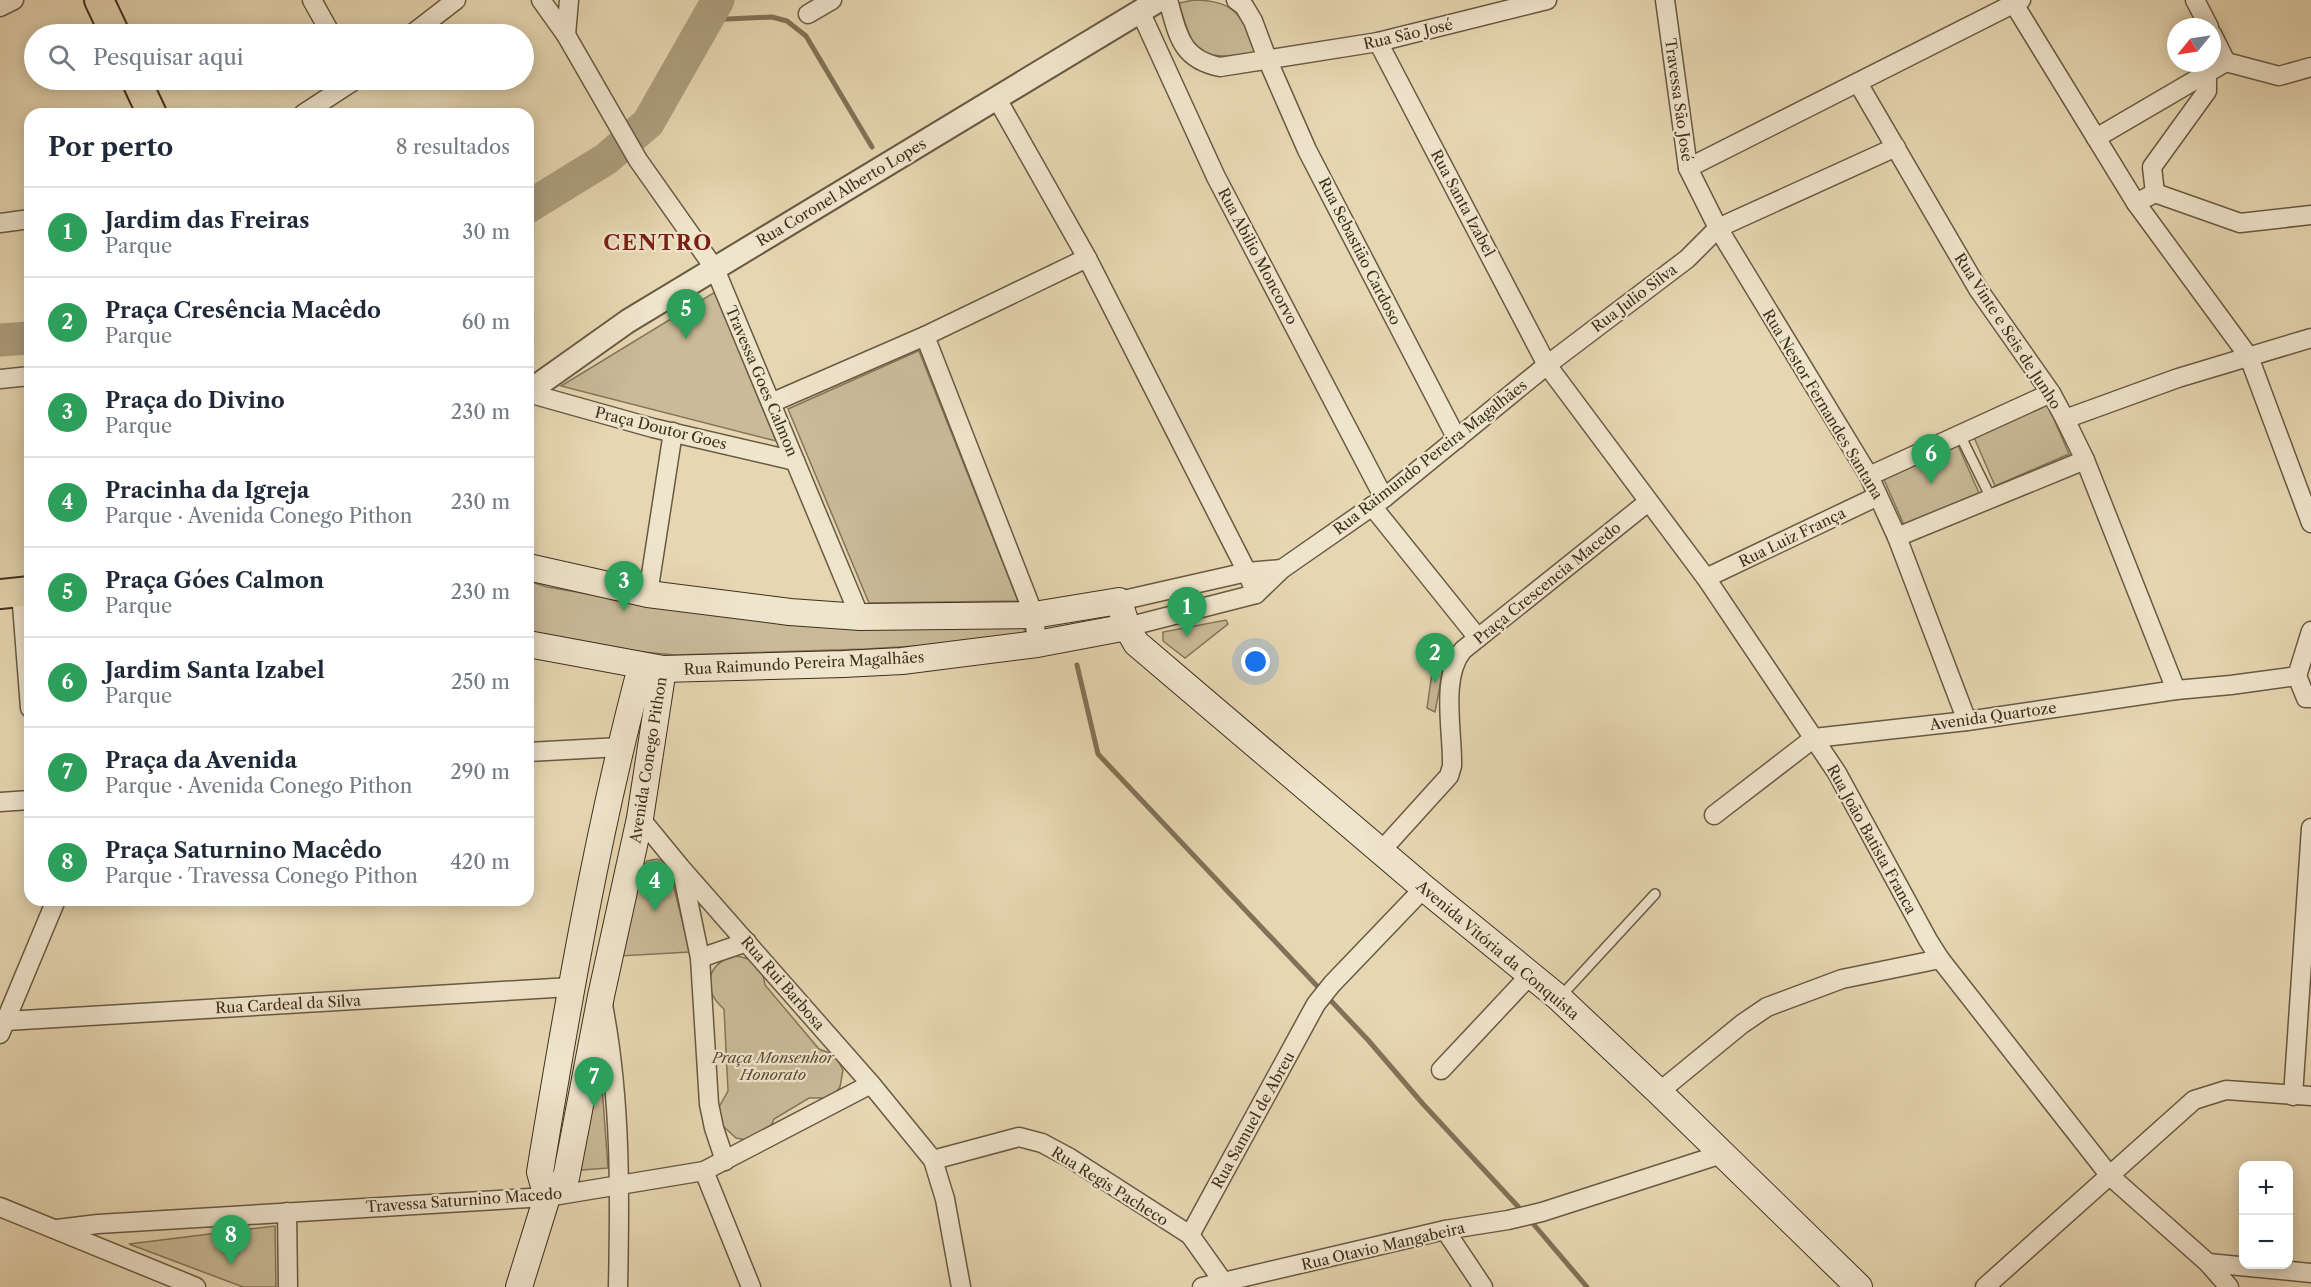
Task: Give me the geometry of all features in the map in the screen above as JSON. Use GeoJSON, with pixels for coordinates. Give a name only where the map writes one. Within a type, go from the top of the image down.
{"type":"FeatureCollection","features":[{"type":"Feature","properties":{"kind":"main road"},"geometry":{"type":"LineString","coordinates":[[99,0],[110,24]]}},
{"type":"Feature","properties":{"kind":"main road"},"geometry":{"type":"LineString","coordinates":[[141,90],[149,108]]}},
{"type":"Feature","properties":{"kind":"main road"},"geometry":{"type":"LineString","coordinates":[[534,568],[648,594],[790,612],[860,617],[1034,615],[1119,601],[1126,627]]}},
{"type":"Feature","properties":{"kind":"main road","name":"Rua Raimundo Pereira Magalhães"},"geometry":{"type":"LineString","coordinates":[[534,646],[652,668],[902,661],[1037,644],[1126,627]]}},
{"type":"Feature","properties":{"kind":"main road","name":"Avenida Vitória da Conquista"},"geometry":{"type":"LineString","coordinates":[[1126,627],[1136,643],[1424,888],[1559,998],[1659,1092],[1858,1287]]}},
{"type":"Feature","properties":{"kind":"main road","name":"Avenida Conego Pithon"},"geometry":{"type":"LineString","coordinates":[[547,1197],[540,1172],[570,987],[620,747],[652,668]]}},
{"type":"Feature","properties":{"kind":"main road","name":"Avenida Conego Pithon"},"geometry":{"type":"LineString","coordinates":[[519,1287],[547,1197],[566,1178],[601,996],[640,818],[652,668]]}},
{"type":"Feature","properties":{"kind":"street"},"geometry":{"type":"LineString","coordinates":[[0,8],[14,0]]}},
{"type":"Feature","properties":{"kind":"street"},"geometry":{"type":"LineString","coordinates":[[312,0],[325,24]]}},
{"type":"Feature","properties":{"kind":"street"},"geometry":{"type":"LineString","coordinates":[[425,24],[456,0]]}},
{"type":"Feature","properties":{"kind":"street","name":"Travessa Goes Calmon"},"geometry":{"type":"LineString","coordinates":[[541,0],[566,34],[638,160],[715,269],[860,617]]}},
{"type":"Feature","properties":{"kind":"street"},"geometry":{"type":"LineString","coordinates":[[566,34],[569,0]]}},
{"type":"Feature","properties":{"kind":"street"},"geometry":{"type":"LineString","coordinates":[[808,14],[832,0]]}},
{"type":"Feature","properties":{"kind":"street","name":"Rua São José"},"geometry":{"type":"LineString","coordinates":[[1168,0],[1177,33],[1184,47],[1193,57],[1206,64],[1220,67],[1378,42],[1547,0]]}},
{"type":"Feature","properties":{"kind":"street","name":"Rua Sebastião Cardoso"},"geometry":{"type":"LineString","coordinates":[[1236,0],[1244,6],[1253,21],[1307,150],[1457,439]]}},
{"type":"Feature","properties":{"kind":"street","name":"Travessa São José"},"geometry":{"type":"LineString","coordinates":[[1665,0],[1688,168],[1718,228]]}},
{"type":"Feature","properties":{"kind":"street"},"geometry":{"type":"LineString","coordinates":[[2195,0],[2204,18]]}},
{"type":"Feature","properties":{"kind":"street"},"geometry":{"type":"LineString","coordinates":[[1688,168],[2018,2],[2136,203],[2249,357],[2311,523]]}},
{"type":"Feature","properties":{"kind":"street","name":"Rua Coronel Alberto Lopes"},"geometry":{"type":"LineString","coordinates":[[534,389],[628,321],[1150,6]]}},
{"type":"Feature","properties":{"kind":"street","name":"Rua Abilio Moncorvo"},"geometry":{"type":"LineString","coordinates":[[1150,6],[1216,177],[1378,502],[1478,638]]}},
{"type":"Feature","properties":{"kind":"street","name":"Rua Santa Izabel"},"geometry":{"type":"LineString","coordinates":[[1378,42],[1547,364]]}},
{"type":"Feature","properties":{"kind":"street"},"geometry":{"type":"LineString","coordinates":[[2221,52],[2226,62]]}},
{"type":"Feature","properties":{"kind":"street"},"geometry":{"type":"LineString","coordinates":[[2096,138],[2226,62],[2279,76],[2311,67]]}},
{"type":"Feature","properties":{"kind":"street"},"geometry":{"type":"LineString","coordinates":[[2155,193],[2152,167],[2207,91],[2207,73]]}},
{"type":"Feature","properties":{"kind":"street","name":"Rua Vinte e Seis de Junho"},"geometry":{"type":"LineString","coordinates":[[1858,83],[1978,289],[2051,393],[2085,460],[2176,690]]}},
{"type":"Feature","properties":{"kind":"street"},"geometry":{"type":"LineString","coordinates":[[312,108],[340,90]]}},
{"type":"Feature","properties":{"kind":"street"},"geometry":{"type":"LineString","coordinates":[[996,97],[1087,258],[1247,572],[1256,594]]}},
{"type":"Feature","properties":{"kind":"street"},"geometry":{"type":"LineString","coordinates":[[1718,228],[1896,147]]}},
{"type":"Feature","properties":{"kind":"street"},"geometry":{"type":"LineString","coordinates":[[2136,203],[2155,193],[2240,223],[2311,215]]}},
{"type":"Feature","properties":{"kind":"street"},"geometry":{"type":"LineString","coordinates":[[1,223],[24,220]]}},
{"type":"Feature","properties":{"kind":"street","name":"Rua Julio Silva"},"geometry":{"type":"LineString","coordinates":[[1547,364],[1687,259],[1718,228]]}},
{"type":"Feature","properties":{"kind":"street","name":"Rua Nestor Fernandes Santana"},"geometry":{"type":"LineString","coordinates":[[1718,228],[1869,476],[1897,537],[1967,721]]}},
{"type":"Feature","properties":{"kind":"street"},"geometry":{"type":"LineString","coordinates":[[771,403],[925,336],[1087,258]]}},
{"type":"Feature","properties":{"kind":"street"},"geometry":{"type":"LineString","coordinates":[[925,336],[1034,615],[1037,644]]}},
{"type":"Feature","properties":{"kind":"street"},"geometry":{"type":"LineString","coordinates":[[2065,420],[2178,378],[2311,338]]}},
{"type":"Feature","properties":{"kind":"street","name":"Rua Raimundo Pereira Magalhães"},"geometry":{"type":"LineString","coordinates":[[1126,627],[1256,594],[1282,569],[1378,502],[1547,364]]}},
{"type":"Feature","properties":{"kind":"street","name":"Rua João Batista Franca"},"geometry":{"type":"LineString","coordinates":[[1547,364],[1706,578],[1814,738],[1837,773],[1940,959],[2110,1176],[2208,1263],[2229,1287]]}},
{"type":"Feature","properties":{"kind":"street"},"geometry":{"type":"LineString","coordinates":[[0,379],[24,377]]}},
{"type":"Feature","properties":{"kind":"street"},"geometry":{"type":"LineString","coordinates":[[1869,476],[2051,393]]}},
{"type":"Feature","properties":{"kind":"street","name":"Praça Doutor Goes"},"geometry":{"type":"LineString","coordinates":[[534,395],[673,432],[795,461]]}},
{"type":"Feature","properties":{"kind":"street"},"geometry":{"type":"LineString","coordinates":[[648,594],[673,432]]}},
{"type":"Feature","properties":{"kind":"street"},"geometry":{"type":"LineString","coordinates":[[1897,537],[2085,460]]}},
{"type":"Feature","properties":{"kind":"street","name":"Rua Luiz França"},"geometry":{"type":"LineString","coordinates":[[1706,578],[1878,496]]}},
{"type":"Feature","properties":{"kind":"street","name":"Praça Crescencia Macedo"},"geometry":{"type":"LineString","coordinates":[[1381,851],[1449,776],[1452,766],[1450,687],[1455,659],[1648,502]]}},
{"type":"Feature","properties":{"kind":"street"},"geometry":{"type":"LineString","coordinates":[[1119,601],[1247,572],[1282,569]]}},
{"type":"Feature","properties":{"kind":"street"},"geometry":{"type":"LineString","coordinates":[[17,592],[24,654]]}},
{"type":"Feature","properties":{"kind":"street"},"geometry":{"type":"LineString","coordinates":[[2309,701],[2297,676],[2311,631]]}},
{"type":"Feature","properties":{"kind":"street","name":"Avenida Quartoze"},"geometry":{"type":"LineString","coordinates":[[1814,738],[1967,721],[2176,690],[2297,676]]}},
{"type":"Feature","properties":{"kind":"street"},"geometry":{"type":"LineString","coordinates":[[1714,815],[1814,738]]}},
{"type":"Feature","properties":{"kind":"street"},"geometry":{"type":"LineString","coordinates":[[534,752],[620,747]]}},
{"type":"Feature","properties":{"kind":"street"},"geometry":{"type":"LineString","coordinates":[[0,802],[24,800]]}},
{"type":"Feature","properties":{"kind":"street","name":"Rua Rui Barbosa"},"geometry":{"type":"LineString","coordinates":[[640,818],[681,868],[871,1084],[933,1160],[945,1199],[961,1287]]}},
{"type":"Feature","properties":{"kind":"street"},"geometry":{"type":"LineString","coordinates":[[1985,1287],[2194,1100],[2226,1090],[2302,1096],[2311,830]]}},
{"type":"Feature","properties":{"kind":"street"},"geometry":{"type":"LineString","coordinates":[[681,868],[700,958],[709,1104],[725,1161]]}},
{"type":"Feature","properties":{"kind":"street","name":"Rua Samuel de Abreu"},"geometry":{"type":"LineString","coordinates":[[1190,1235],[1316,1004],[1332,984],[1424,888]]}},
{"type":"Feature","properties":{"kind":"street"},"geometry":{"type":"LineString","coordinates":[[3,1027],[53,906]]}},
{"type":"Feature","properties":{"kind":"street"},"geometry":{"type":"LineString","coordinates":[[700,958],[747,942]]}},
{"type":"Feature","properties":{"kind":"street"},"geometry":{"type":"LineString","coordinates":[[1659,1092],[1742,1024],[1767,1007],[1842,980],[1940,959]]}},
{"type":"Feature","properties":{"kind":"street"},"geometry":{"type":"LineString","coordinates":[[1441,1070],[1531,974]]}},
{"type":"Feature","properties":{"kind":"street","name":"Rua Cardeal da Silva"},"geometry":{"type":"LineString","coordinates":[[3,1027],[570,987]]}},
{"type":"Feature","properties":{"kind":"street"},"geometry":{"type":"LineString","coordinates":[[601,996],[611,1046],[621,1184],[618,1287]]}},
{"type":"Feature","properties":{"kind":"street","name":"Travessa Saturnino Macedo"},"geometry":{"type":"LineString","coordinates":[[0,1207],[57,1229],[98,1224],[547,1197],[705,1171],[871,1084]]}},
{"type":"Feature","properties":{"kind":"street","name":"Rua Regis Pacheco"},"geometry":{"type":"LineString","coordinates":[[933,1160],[1019,1137],[1042,1143],[1070,1158],[1190,1235],[1225,1285]]}},
{"type":"Feature","properties":{"kind":"street","name":"Rua Otavio Mangabeira"},"geometry":{"type":"LineString","coordinates":[[1202,1287],[1225,1285],[1445,1230],[1542,1212],[1722,1154]]}},
{"type":"Feature","properties":{"kind":"street"},"geometry":{"type":"LineString","coordinates":[[705,1171],[751,1287]]}},
{"type":"Feature","properties":{"kind":"street"},"geometry":{"type":"LineString","coordinates":[[287,1212],[288,1287]]}},
{"type":"Feature","properties":{"kind":"street"},"geometry":{"type":"LineString","coordinates":[[57,1229],[196,1287]]}},
{"type":"Feature","properties":{"kind":"street"},"geometry":{"type":"LineString","coordinates":[[1445,1230],[1483,1287]]}},
{"type":"Feature","properties":{"kind":"street"},"geometry":{"type":"LineString","coordinates":[[2208,1263],[2311,1273]]}},
{"type":"Feature","properties":{"kind":"lane"},"geometry":{"type":"LineString","coordinates":[[1959,433],[1991,498]]}},
{"type":"Feature","properties":{"kind":"lane"},"geometry":{"type":"LineString","coordinates":[[1559,998],[1655,894]]}},
{"type":"Feature","properties":{"kind":"green space"},"geometry":{"type":"Polygon","coordinates":[[[1194,0],[1219,3],[1236,13],[1247,29],[1255,53],[1211,55],[1195,45],[1189,35],[1179,3],[1194,0]]]}},
{"type":"Feature","properties":{"kind":"green space"},"geometry":{"type":"Polygon","coordinates":[[[715,292],[776,441],[561,386],[715,292]]]}},
{"type":"Feature","properties":{"kind":"green space"},"geometry":{"type":"Polygon","coordinates":[[[919,351],[1018,601],[869,603],[788,409],[919,351]]]}},
{"type":"Feature","properties":{"kind":"green space"},"geometry":{"type":"Polygon","coordinates":[[[2047,403],[2069,454],[1995,486],[1973,435],[2047,403]]]}},
{"type":"Feature","properties":{"kind":"green space"},"geometry":{"type":"Polygon","coordinates":[[[1957,443],[1979,493],[1904,525],[1882,475],[1957,443]]]}},
{"type":"Feature","properties":{"kind":"green space"},"geometry":{"type":"Polygon","coordinates":[[[534,583],[648,604],[1023,625],[1025,633],[1018,640],[865,649],[675,655],[642,652],[534,632],[534,583]]]}},
{"type":"Feature","properties":{"kind":"green space"},"geometry":{"type":"Polygon","coordinates":[[[1226,620],[1228,624],[1185,658],[1163,641],[1163,632],[1226,620]]]}},
{"type":"Feature","properties":{"kind":"green space"},"geometry":{"type":"Polygon","coordinates":[[[1435,652],[1446,654],[1435,712],[1427,708],[1435,652]]]}},
{"type":"Feature","properties":{"kind":"green space"},"geometry":{"type":"Polygon","coordinates":[[[657,859],[669,868],[690,952],[619,956],[641,869],[647,861],[657,859]]]}},
{"type":"Feature","properties":{"kind":"green space","name":"Praça Monsenhor Honorato"},"geometry":{"type":"Polygon","coordinates":[[[736,956],[756,965],[765,985],[819,1049],[835,1055],[843,1070],[840,1087],[834,1094],[827,1098],[809,1098],[774,1119],[770,1128],[746,1140],[736,1138],[723,1126],[719,1117],[719,1107],[728,1091],[724,1009],[712,994],[710,985],[713,970],[718,964],[736,956]]]}},
{"type":"Feature","properties":{"kind":"green space"},"geometry":{"type":"Polygon","coordinates":[[[599,1046],[608,1168],[569,1171],[599,1046]]]}},
{"type":"Feature","properties":{"kind":"green space"},"geometry":{"type":"Polygon","coordinates":[[[275,1226],[276,1287],[243,1287],[129,1244],[275,1226]]]}},
{"type":"Feature","properties":{"kind":"waterway"},"geometry":{"type":"LineString","coordinates":[[534,203],[606,159],[648,123],[718,0]]}},
{"type":"Feature","properties":{"kind":"waterway"},"geometry":{"type":"LineString","coordinates":[[707,20],[772,17],[787,21],[806,36],[872,147]]}},
{"type":"Feature","properties":{"kind":"waterway"},"geometry":{"type":"LineString","coordinates":[[0,340],[24,338]]}},
{"type":"Feature","properties":{"kind":"waterway"},"geometry":{"type":"LineString","coordinates":[[1077,665],[1098,754],[1368,1040],[1423,1104],[1524,1213]]}},
{"type":"Feature","properties":{"kind":"waterway"},"geometry":{"type":"LineString","coordinates":[[1530,1220],[1587,1287]]}},
{"type":"Feature","properties":{"kind":"place","name":"Praça Góes Calmon"},"geometry":{"type":"Point","coordinates":[686,339]}},
{"type":"Feature","properties":{"kind":"place","name":"Jardim Santa Izabel"},"geometry":{"type":"Point","coordinates":[1931,484]}},
{"type":"Feature","properties":{"kind":"place","name":"Praça do Divino"},"geometry":{"type":"Point","coordinates":[624,611]}},
{"type":"Feature","properties":{"kind":"place","name":"Jardim das Freiras"},"geometry":{"type":"Point","coordinates":[1187,637]}},
{"type":"Feature","properties":{"kind":"place","name":"Praça Cresência Macêdo"},"geometry":{"type":"Point","coordinates":[1435,683]}},
{"type":"Feature","properties":{"kind":"place","name":"Pracinha da Igreja"},"geometry":{"type":"Point","coordinates":[655,911]}},
{"type":"Feature","properties":{"kind":"place","name":"Praça da Avenida"},"geometry":{"type":"Point","coordinates":[594,1107]}},
{"type":"Feature","properties":{"kind":"place","name":"Praça Saturnino Macêdo"},"geometry":{"type":"Point","coordinates":[231,1265]}},
{"type":"Feature","properties":{"kind":"district","name":"CENTRO"},"geometry":{"type":"Point","coordinates":[658,242]}}]}
